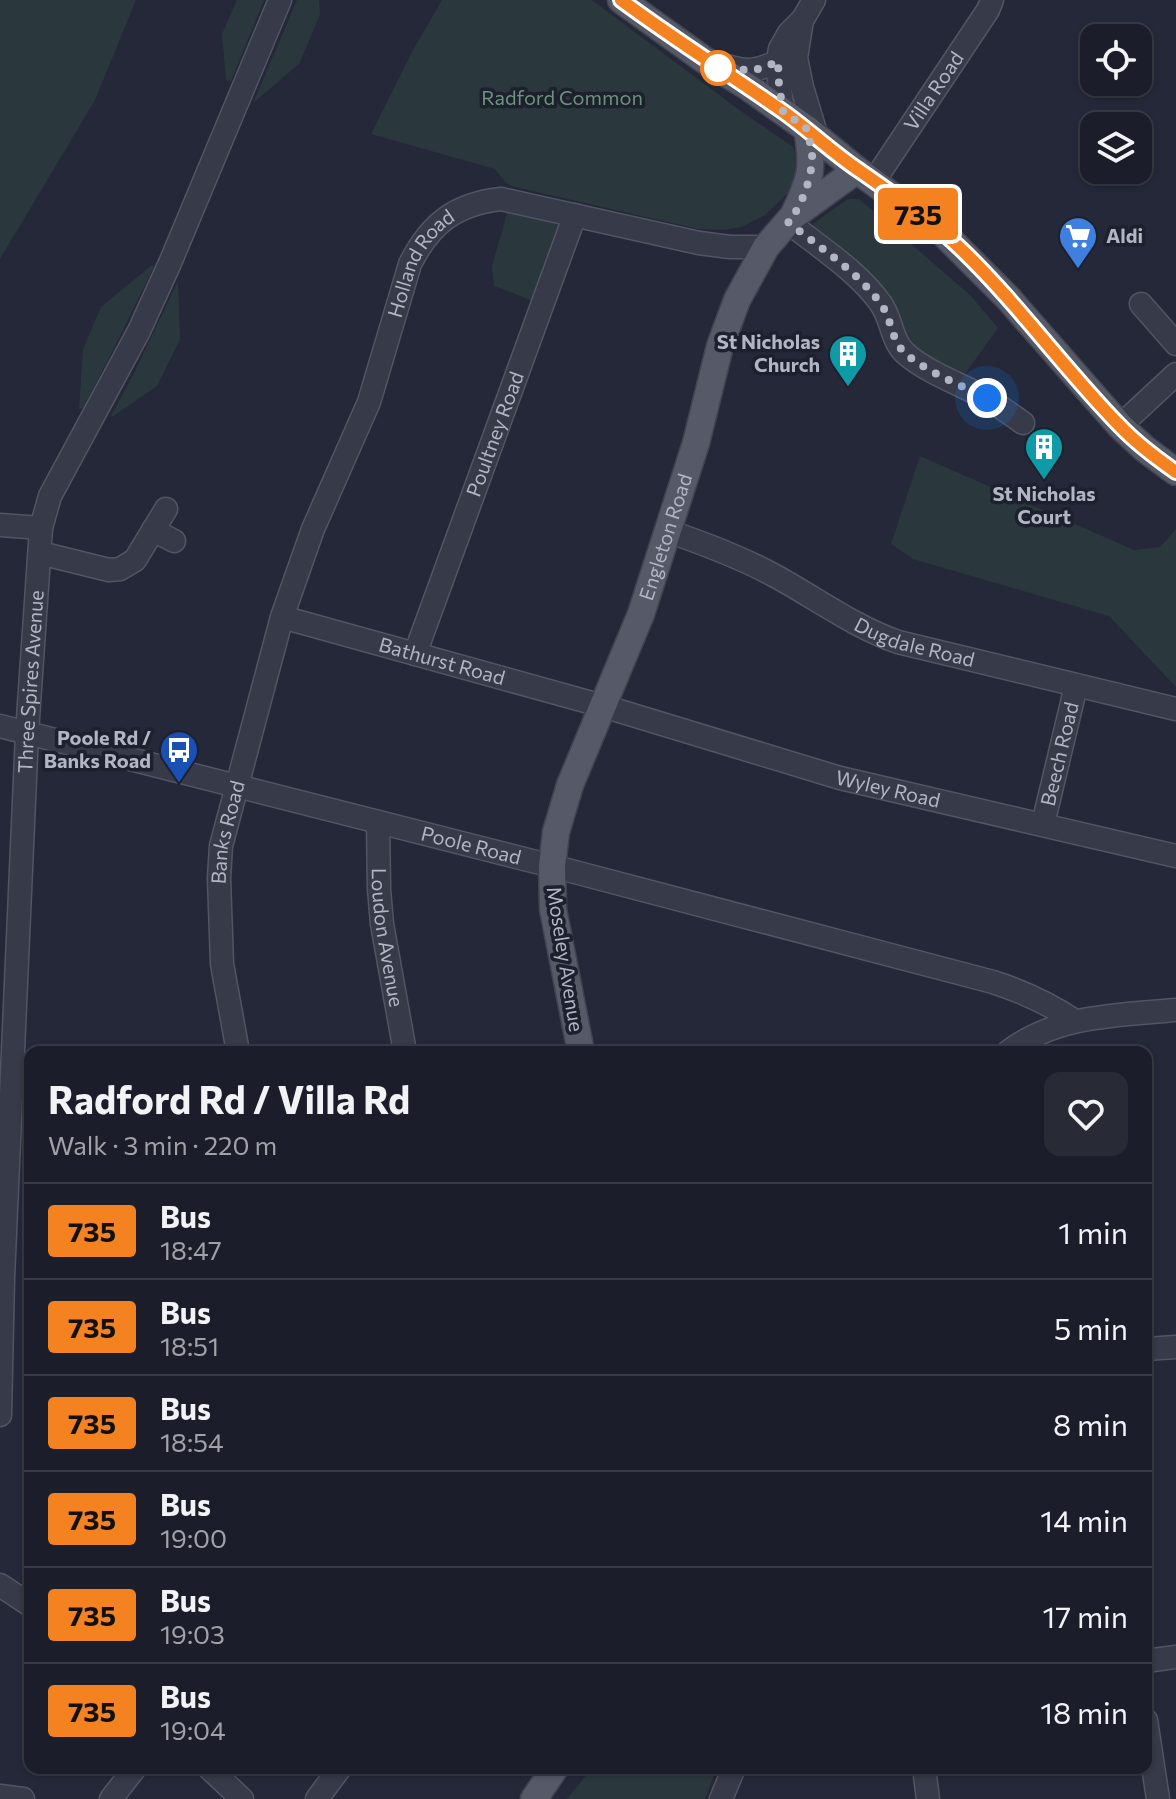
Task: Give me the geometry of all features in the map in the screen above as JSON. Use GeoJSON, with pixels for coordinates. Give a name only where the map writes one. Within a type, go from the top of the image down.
{"type":"FeatureCollection","features":[{"type":"Feature","properties":{"kind":"main road"},"geometry":{"type":"LineString","coordinates":[[621,0],[783,111],[944,234],[1008,298],[1120,426],[1176,472]]}},
{"type":"Feature","properties":{"kind":"main road","name":"Engleton Road"},"geometry":{"type":"LineString","coordinates":[[552,866],[556,832],[570,785],[641,614],[696,443],[720,346],[737,300],[766,247],[790,220],[806,187],[812,160],[812,133]]}},
{"type":"Feature","properties":{"kind":"main road","name":"Engleton Road"},"geometry":{"type":"LineString","coordinates":[[790,220],[865,176]]}},
{"type":"Feature","properties":{"kind":"main road","name":"Moseley Avenue"},"geometry":{"type":"LineString","coordinates":[[552,866],[553,909],[580,1046]]}},
{"type":"Feature","properties":{"kind":"main road"},"geometry":{"type":"LineString","coordinates":[[534,1799],[551,1774]]}},
{"type":"Feature","properties":{"kind":"street","name":"Three Spires Avenue"},"geometry":{"type":"LineString","coordinates":[[0,1415],[2,1278],[14,1082],[27,733],[41,528],[50,496],[139,331],[170,263],[280,0]]}},
{"type":"Feature","properties":{"kind":"street","name":"Villa Road"},"geometry":{"type":"LineString","coordinates":[[865,176],[988,10],[992,0]]}},
{"type":"Feature","properties":{"kind":"street"},"geometry":{"type":"LineString","coordinates":[[783,111],[779,85],[780,49],[808,10]]}},
{"type":"Feature","properties":{"kind":"street"},"geometry":{"type":"LineString","coordinates":[[808,10],[796,58],[812,133]]}},
{"type":"Feature","properties":{"kind":"street"},"geometry":{"type":"LineString","coordinates":[[703,59],[755,71],[778,61]]}},
{"type":"Feature","properties":{"kind":"street","name":"Holland Road"},"geometry":{"type":"LineString","coordinates":[[282,617],[313,529],[369,402],[410,264],[431,230],[448,216],[466,206],[501,199],[699,243],[766,247]]}},
{"type":"Feature","properties":{"kind":"street","name":"Poultney Road"},"geometry":{"type":"LineString","coordinates":[[415,654],[575,215]]}},
{"type":"Feature","properties":{"kind":"street"},"geometry":{"type":"LineString","coordinates":[[790,220],[874,295],[887,313],[896,341],[905,353],[929,369],[987,398],[997,417],[1023,423]]}},
{"type":"Feature","properties":{"kind":"street"},"geometry":{"type":"LineString","coordinates":[[1141,304],[1176,343]]}},
{"type":"Feature","properties":{"kind":"street"},"geometry":{"type":"LineString","coordinates":[[1120,426],[1176,374]]}},
{"type":"Feature","properties":{"kind":"street"},"geometry":{"type":"LineString","coordinates":[[40,553],[109,570],[120,569],[135,560],[166,509]]}},
{"type":"Feature","properties":{"kind":"street"},"geometry":{"type":"LineString","coordinates":[[0,525],[41,528]]}},
{"type":"Feature","properties":{"kind":"street"},"geometry":{"type":"LineString","coordinates":[[153,530],[174,541]]}},
{"type":"Feature","properties":{"kind":"street","name":"Dugdale Road"},"geometry":{"type":"LineString","coordinates":[[668,531],[774,575],[860,626],[890,639],[1176,709]]}},
{"type":"Feature","properties":{"kind":"street","name":"Bathurst Road"},"geometry":{"type":"LineString","coordinates":[[282,617],[603,706]]}},
{"type":"Feature","properties":{"kind":"street","name":"Banks Road"},"geometry":{"type":"LineString","coordinates":[[237,1046],[222,964],[221,846],[282,617]]}},
{"type":"Feature","properties":{"kind":"street","name":"Beech Road"},"geometry":{"type":"LineString","coordinates":[[1043,824],[1076,686]]}},
{"type":"Feature","properties":{"kind":"street","name":"Wyley Road"},"geometry":{"type":"LineString","coordinates":[[603,706],[840,778],[1176,856]]}},
{"type":"Feature","properties":{"kind":"street","name":"Poole Road"},"geometry":{"type":"LineString","coordinates":[[0,726],[993,982],[1029,994],[1075,1021]]}},
{"type":"Feature","properties":{"kind":"street","name":"Loudon Avenue"},"geometry":{"type":"LineString","coordinates":[[378,822],[382,924],[404,1046]]}},
{"type":"Feature","properties":{"kind":"street"},"geometry":{"type":"LineString","coordinates":[[1017,1046],[1041,1031],[1075,1021],[1176,1010]]}},
{"type":"Feature","properties":{"kind":"street"},"geometry":{"type":"LineString","coordinates":[[1152,1349],[1176,1347]]}},
{"type":"Feature","properties":{"kind":"street"},"geometry":{"type":"LineString","coordinates":[[0,1585],[24,1601]]}},
{"type":"Feature","properties":{"kind":"street"},"geometry":{"type":"LineString","coordinates":[[1152,1660],[1176,1657]]}},
{"type":"Feature","properties":{"kind":"street"},"geometry":{"type":"LineString","coordinates":[[1152,1760],[1158,1799]]}},
{"type":"Feature","properties":{"kind":"street"},"geometry":{"type":"LineString","coordinates":[[111,1799],[130,1774]]}},
{"type":"Feature","properties":{"kind":"street"},"geometry":{"type":"LineString","coordinates":[[215,1774],[242,1799]]}},
{"type":"Feature","properties":{"kind":"street"},"geometry":{"type":"LineString","coordinates":[[317,1799],[336,1774]]}},
{"type":"Feature","properties":{"kind":"street"},"geometry":{"type":"LineString","coordinates":[[721,1799],[731,1774]]}},
{"type":"Feature","properties":{"kind":"street"},"geometry":{"type":"LineString","coordinates":[[925,1774],[928,1799]]}},
{"type":"Feature","properties":{"kind":"street"},"geometry":{"type":"LineString","coordinates":[[0,1796],[23,1799]]}},
{"type":"Feature","properties":{"kind":"green space"},"geometry":{"type":"Polygon","coordinates":[[[0,0],[136,0],[95,100],[0,259],[0,0]]]}},
{"type":"Feature","properties":{"kind":"green space"},"geometry":{"type":"Polygon","coordinates":[[[237,0],[264,0],[231,81],[226,80],[222,34],[237,0]]]}},
{"type":"Feature","properties":{"kind":"green space"},"geometry":{"type":"Polygon","coordinates":[[[297,0],[319,0],[320,15],[299,64],[253,103],[297,0]]]}},
{"type":"Feature","properties":{"kind":"green space","name":"Radford Common"},"geometry":{"type":"Polygon","coordinates":[[[442,0],[592,0],[793,147],[799,162],[797,180],[765,215],[741,227],[698,229],[511,186],[495,169],[371,134],[442,0]]]}},
{"type":"Feature","properties":{"kind":"green space"},"geometry":{"type":"Polygon","coordinates":[[[848,199],[859,199],[970,295],[998,328],[962,378],[909,343],[894,301],[812,227],[848,199]]]}},
{"type":"Feature","properties":{"kind":"green space"},"geometry":{"type":"Polygon","coordinates":[[[508,210],[558,222],[560,227],[536,302],[494,286],[492,266],[508,210]]]}},
{"type":"Feature","properties":{"kind":"green space"},"geometry":{"type":"Polygon","coordinates":[[[152,265],[154,267],[110,356],[83,408],[79,409],[83,349],[101,307],[152,265]]]}},
{"type":"Feature","properties":{"kind":"green space"},"geometry":{"type":"Polygon","coordinates":[[[178,281],[180,339],[157,386],[112,417],[111,416],[178,281]]]}},
{"type":"Feature","properties":{"kind":"green space"},"geometry":{"type":"Polygon","coordinates":[[[920,456],[1134,550],[1160,547],[1176,529],[1176,687],[1109,616],[913,559],[891,544],[920,456]]]}},
{"type":"Feature","properties":{"kind":"green space"},"geometry":{"type":"Polygon","coordinates":[[[587,1774],[715,1774],[705,1799],[567,1799],[587,1774]]]}},
{"type":"Feature","properties":{"kind":"bus line","name":"735"},"geometry":{"type":"LineString","coordinates":[[621,0],[783,111],[944,234],[1008,298],[1120,426],[1176,472]]}},
{"type":"Feature","properties":{"kind":"place","name":"Aldi"},"geometry":{"type":"Point","coordinates":[1078,270]}},
{"type":"Feature","properties":{"kind":"place","name":"St Nicholas Church"},"geometry":{"type":"Point","coordinates":[848,388]}},
{"type":"Feature","properties":{"kind":"place","name":"St Nicholas Court"},"geometry":{"type":"Point","coordinates":[1044,481]}},
{"type":"Feature","properties":{"kind":"place","name":"Poole Rd / Banks Road"},"geometry":{"type":"Point","coordinates":[179,784]}},
{"type":"Feature","properties":{"kind":"route"},"geometry":{"type":"LineString","coordinates":[[718,68],[720,64],[755,71],[778,61],[783,111],[807,129],[812,160],[806,187],[788,222],[874,295],[887,313],[896,341],[905,353],[929,369],[987,398]]}}]}
